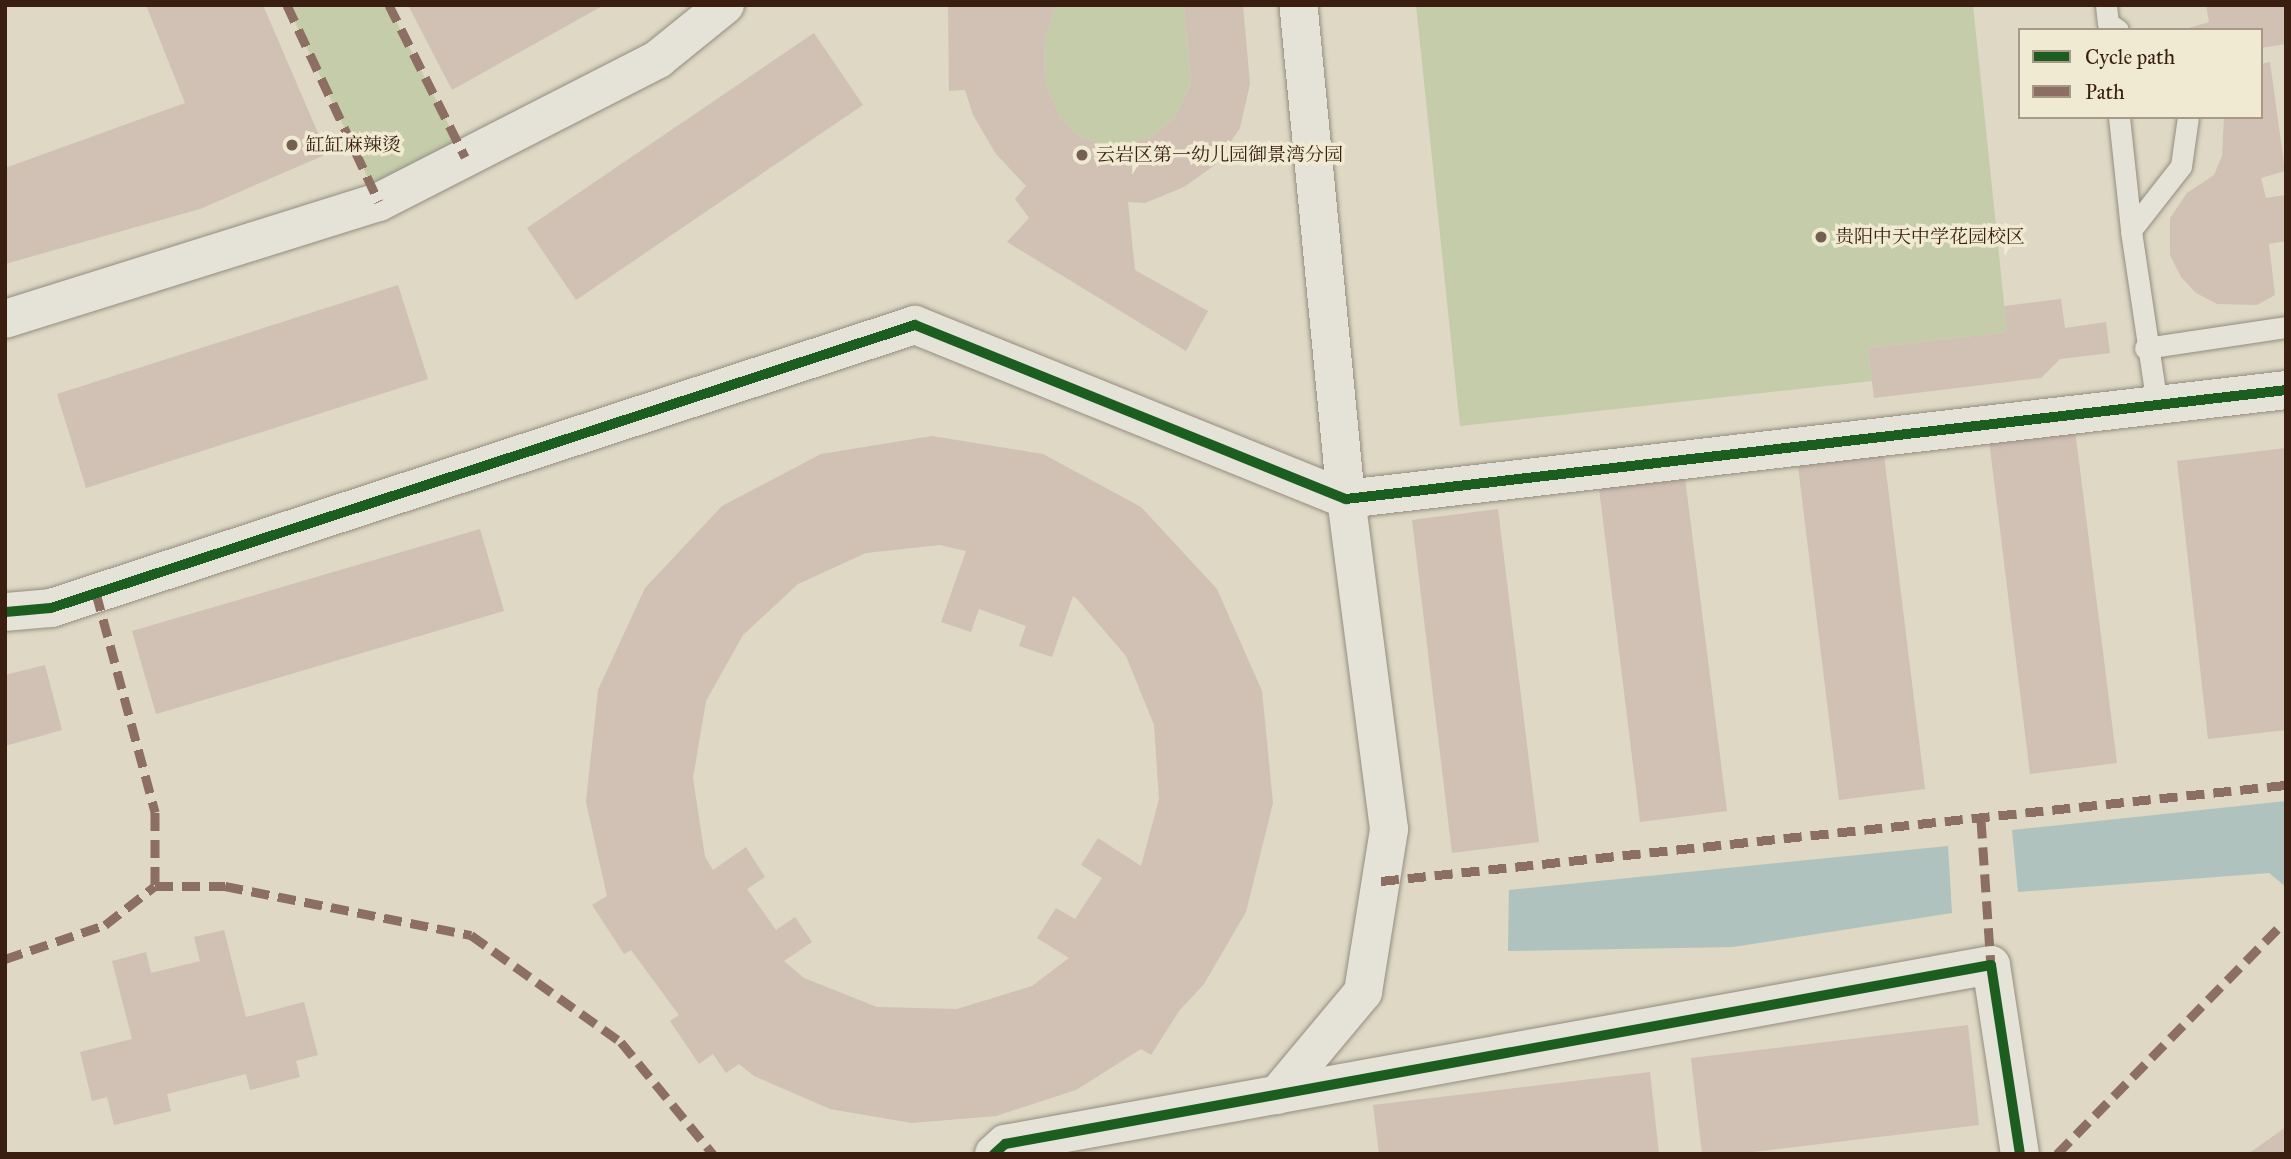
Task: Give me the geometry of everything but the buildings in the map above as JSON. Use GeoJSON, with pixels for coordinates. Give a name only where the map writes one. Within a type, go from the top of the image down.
{"type":"FeatureCollection","features":[{"type":"Feature","properties":{"kind":"street"},"geometry":{"type":"LineString","coordinates":[[5,319],[379,201],[658,59],[725,5]]}},
{"type":"Feature","properties":{"kind":"street"},"geometry":{"type":"LineString","coordinates":[[1277,1095],[1363,992],[1389,829],[1346,499],[1298,5]]}},
{"type":"Feature","properties":{"kind":"street"},"geometry":{"type":"LineString","coordinates":[[5,612],[51,608],[915,325],[1346,499],[2286,390]]}},
{"type":"Feature","properties":{"kind":"street"},"geometry":{"type":"LineString","coordinates":[[994,1154],[1005,1144],[1991,965],[2020,1154]]}},
{"type":"Feature","properties":{"kind":"lane"},"geometry":{"type":"LineString","coordinates":[[2119,119],[2145,348],[2157,405]]}},
{"type":"Feature","properties":{"kind":"lane"},"geometry":{"type":"LineString","coordinates":[[2131,230],[2181,166],[2188,119]]}},
{"type":"Feature","properties":{"kind":"lane"},"geometry":{"type":"LineString","coordinates":[[2145,348],[2286,327]]}},
{"type":"Feature","properties":{"kind":"green space"},"geometry":{"type":"Polygon","coordinates":[[[287,5],[388,5],[465,157],[379,202],[287,5]]]}},
{"type":"Feature","properties":{"kind":"green space"},"geometry":{"type":"Polygon","coordinates":[[[1056,5],[1184,5],[1191,84],[1174,118],[1153,136],[1117,147],[1079,137],[1061,118],[1045,84],[1044,41],[1056,5]]]}},
{"type":"Feature","properties":{"kind":"green space"},"geometry":{"type":"Polygon","coordinates":[[[1416,5],[1973,5],[2007,332],[1868,348],[1872,381],[1460,426],[1416,5]]]}},
{"type":"Feature","properties":{"kind":"shaded area"},"geometry":{"type":"Polygon","coordinates":[[[2286,801],[2286,887],[2269,873],[2018,892],[2012,830],[2286,801]]]}},
{"type":"Feature","properties":{"kind":"shaded area"},"geometry":{"type":"Polygon","coordinates":[[[1948,846],[1952,913],[1733,947],[1508,951],[1509,890],[1948,846]]]}},
{"type":"Feature","properties":{"kind":"marked path"},"geometry":{"type":"LineString","coordinates":[[287,5],[379,202]]}},
{"type":"Feature","properties":{"kind":"marked path"},"geometry":{"type":"LineString","coordinates":[[389,5],[465,157]]}},
{"type":"Feature","properties":{"kind":"marked path"},"geometry":{"type":"LineString","coordinates":[[96,593],[155,812],[155,886]]}},
{"type":"Feature","properties":{"kind":"marked path"},"geometry":{"type":"LineString","coordinates":[[1381,881],[2286,785]]}},
{"type":"Feature","properties":{"kind":"marked path"},"geometry":{"type":"LineString","coordinates":[[1981,820],[1991,965]]}},
{"type":"Feature","properties":{"kind":"marked path"},"geometry":{"type":"LineString","coordinates":[[5,959],[105,925],[155,886],[225,886],[471,935],[621,1042],[713,1154]]}},
{"type":"Feature","properties":{"kind":"marked path"},"geometry":{"type":"LineString","coordinates":[[2057,1154],[2278,928]]}},
{"type":"Feature","properties":{"kind":"cycle path"},"geometry":{"type":"LineString","coordinates":[[5,612],[51,608],[915,325],[1346,499],[2286,390]]}},
{"type":"Feature","properties":{"kind":"cycle path"},"geometry":{"type":"LineString","coordinates":[[994,1154],[1005,1144],[1991,965],[2020,1154]]}},
{"type":"Feature","properties":{"kind":"place","name":"缸缸麻辣烫"},"geometry":{"type":"Point","coordinates":[292,145]}},
{"type":"Feature","properties":{"kind":"place","name":"云岩区第一幼儿园御景湾分园"},"geometry":{"type":"Point","coordinates":[1082,155]}},
{"type":"Feature","properties":{"kind":"place","name":"贵阳中天中学花园校区"},"geometry":{"type":"Point","coordinates":[1821,237]}}]}
